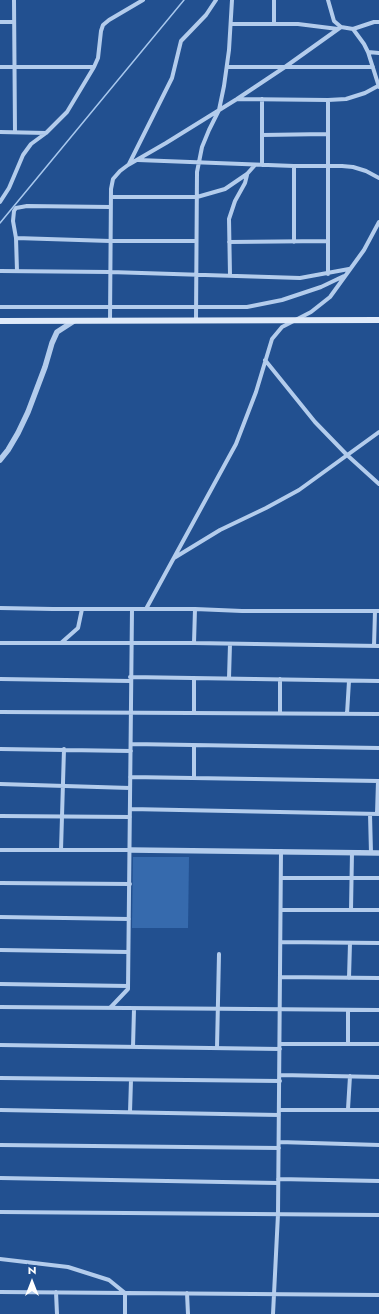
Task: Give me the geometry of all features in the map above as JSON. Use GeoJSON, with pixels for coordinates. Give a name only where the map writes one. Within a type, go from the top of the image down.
{"type":"FeatureCollection","features":[{"type":"Feature","properties":{"kind":"main road"},"geometry":{"type":"LineString","coordinates":[[0,320],[379,320]]}},
{"type":"Feature","properties":{"kind":"street"},"geometry":{"type":"LineString","coordinates":[[14,0],[14,132]]}},
{"type":"Feature","properties":{"kind":"street"},"geometry":{"type":"LineString","coordinates":[[0,202],[9,188],[28,149],[34,141],[46,133],[67,112],[94,67],[98,58],[101,31],[103,26],[109,20],[143,0]]}},
{"type":"Feature","properties":{"kind":"street"},"geometry":{"type":"LineString","coordinates":[[128,165],[172,78],[181,41],[206,15],[216,0]]}},
{"type":"Feature","properties":{"kind":"street"},"geometry":{"type":"LineString","coordinates":[[196,320],[198,162],[202,147],[219,110],[228,67],[232,0]]}},
{"type":"Feature","properties":{"kind":"street"},"geometry":{"type":"LineString","coordinates":[[274,0],[274,23]]}},
{"type":"Feature","properties":{"kind":"street"},"geometry":{"type":"LineString","coordinates":[[328,0],[334,21],[340,28]]}},
{"type":"Feature","properties":{"kind":"street"},"geometry":{"type":"LineString","coordinates":[[0,22],[14,22]]}},
{"type":"Feature","properties":{"kind":"street"},"geometry":{"type":"LineString","coordinates":[[231,24],[274,23],[353,29],[374,22],[379,22]]}},
{"type":"Feature","properties":{"kind":"street"},"geometry":{"type":"LineString","coordinates":[[110,320],[110,207],[111,184],[113,178],[128,165],[237,99],[340,28]]}},
{"type":"Feature","properties":{"kind":"street"},"geometry":{"type":"LineString","coordinates":[[237,99],[346,99],[379,87],[368,52],[353,29]]}},
{"type":"Feature","properties":{"kind":"street"},"geometry":{"type":"LineString","coordinates":[[368,52],[379,53]]}},
{"type":"Feature","properties":{"kind":"street"},"geometry":{"type":"LineString","coordinates":[[0,67],[94,67]]}},
{"type":"Feature","properties":{"kind":"street"},"geometry":{"type":"LineString","coordinates":[[228,67],[373,67]]}},
{"type":"Feature","properties":{"kind":"street"},"geometry":{"type":"LineString","coordinates":[[262,99],[262,165]]}},
{"type":"Feature","properties":{"kind":"street"},"geometry":{"type":"LineString","coordinates":[[328,100],[328,274]]}},
{"type":"Feature","properties":{"kind":"street"},"geometry":{"type":"LineString","coordinates":[[0,132],[46,133]]}},
{"type":"Feature","properties":{"kind":"street"},"geometry":{"type":"LineString","coordinates":[[262,135],[328,134]]}},
{"type":"Feature","properties":{"kind":"street"},"geometry":{"type":"LineString","coordinates":[[137,160],[353,167],[366,171],[379,178]]}},
{"type":"Feature","properties":{"kind":"street"},"geometry":{"type":"LineString","coordinates":[[111,197],[197,197],[225,189],[247,174],[255,165]]}},
{"type":"Feature","properties":{"kind":"street"},"geometry":{"type":"LineString","coordinates":[[294,166],[294,242]]}},
{"type":"Feature","properties":{"kind":"street"},"geometry":{"type":"LineString","coordinates":[[230,276],[229,219],[247,174]]}},
{"type":"Feature","properties":{"kind":"street"},"geometry":{"type":"LineString","coordinates":[[17,271],[16,238],[13,215],[16,208],[21,206],[110,207]]}},
{"type":"Feature","properties":{"kind":"street"},"geometry":{"type":"LineString","coordinates":[[146,609],[236,444],[256,392],[269,345],[274,336],[282,327],[311,312],[326,301],[364,250],[379,222]]}},
{"type":"Feature","properties":{"kind":"street"},"geometry":{"type":"LineString","coordinates":[[16,238],[110,241],[196,241]]}},
{"type":"Feature","properties":{"kind":"street"},"geometry":{"type":"LineString","coordinates":[[229,242],[328,242]]}},
{"type":"Feature","properties":{"kind":"street"},"geometry":{"type":"LineString","coordinates":[[0,271],[197,274],[300,278],[350,269]]}},
{"type":"Feature","properties":{"kind":"street"},"geometry":{"type":"LineString","coordinates":[[0,307],[237,308],[282,300],[321,287],[345,276]]}},
{"type":"Feature","properties":{"kind":"street"},"geometry":{"type":"LineString","coordinates":[[0,460],[15,439],[24,419],[57,332],[74,320]]}},
{"type":"Feature","properties":{"kind":"street"},"geometry":{"type":"LineString","coordinates":[[265,360],[315,422],[347,455],[379,484]]}},
{"type":"Feature","properties":{"kind":"street"},"geometry":{"type":"LineString","coordinates":[[174,558],[220,530],[299,490],[379,432]]}},
{"type":"Feature","properties":{"kind":"street"},"geometry":{"type":"LineString","coordinates":[[0,608],[377,611],[377,646],[194,643],[0,643]]}},
{"type":"Feature","properties":{"kind":"street"},"geometry":{"type":"LineString","coordinates":[[60,643],[78,628],[82,609]]}},
{"type":"Feature","properties":{"kind":"street"},"geometry":{"type":"LineString","coordinates":[[110,1008],[128,989],[132,609]]}},
{"type":"Feature","properties":{"kind":"street"},"geometry":{"type":"LineString","coordinates":[[194,643],[195,609]]}},
{"type":"Feature","properties":{"kind":"street"},"geometry":{"type":"LineString","coordinates":[[229,678],[230,644]]}},
{"type":"Feature","properties":{"kind":"street"},"geometry":{"type":"LineString","coordinates":[[194,678],[194,713]]}},
{"type":"Feature","properties":{"kind":"street"},"geometry":{"type":"LineString","coordinates":[[0,679],[229,678],[379,681]]}},
{"type":"Feature","properties":{"kind":"street"},"geometry":{"type":"LineString","coordinates":[[280,679],[280,713]]}},
{"type":"Feature","properties":{"kind":"street"},"geometry":{"type":"LineString","coordinates":[[347,714],[349,681]]}},
{"type":"Feature","properties":{"kind":"street"},"geometry":{"type":"LineString","coordinates":[[0,712],[379,714]]}},
{"type":"Feature","properties":{"kind":"street"},"geometry":{"type":"LineString","coordinates":[[131,744],[379,748]]}},
{"type":"Feature","properties":{"kind":"street"},"geometry":{"type":"LineString","coordinates":[[194,746],[194,778]]}},
{"type":"Feature","properties":{"kind":"street"},"geometry":{"type":"LineString","coordinates":[[0,749],[131,751]]}},
{"type":"Feature","properties":{"kind":"street"},"geometry":{"type":"LineString","coordinates":[[61,850],[64,749]]}},
{"type":"Feature","properties":{"kind":"street"},"geometry":{"type":"LineString","coordinates":[[130,777],[378,781],[378,814],[130,809]]}},
{"type":"Feature","properties":{"kind":"street"},"geometry":{"type":"LineString","coordinates":[[0,784],[130,788]]}},
{"type":"Feature","properties":{"kind":"street"},"geometry":{"type":"LineString","coordinates":[[370,814],[371,853]]}},
{"type":"Feature","properties":{"kind":"street"},"geometry":{"type":"LineString","coordinates":[[0,816],[130,817]]}},
{"type":"Feature","properties":{"kind":"street"},"geometry":{"type":"LineString","coordinates":[[0,850],[379,853]]}},
{"type":"Feature","properties":{"kind":"street"},"geometry":{"type":"LineString","coordinates":[[273,1314],[278,1214],[282,910],[281,852]]}},
{"type":"Feature","properties":{"kind":"street"},"geometry":{"type":"LineString","coordinates":[[351,910],[352,852]]}},
{"type":"Feature","properties":{"kind":"street"},"geometry":{"type":"LineString","coordinates":[[282,878],[379,878]]}},
{"type":"Feature","properties":{"kind":"street"},"geometry":{"type":"LineString","coordinates":[[0,883],[130,884]]}},
{"type":"Feature","properties":{"kind":"street"},"geometry":{"type":"LineString","coordinates":[[282,910],[379,910]]}},
{"type":"Feature","properties":{"kind":"street"},"geometry":{"type":"LineString","coordinates":[[0,916],[129,918]]}},
{"type":"Feature","properties":{"kind":"street"},"geometry":{"type":"LineString","coordinates":[[281,942],[379,943]]}},
{"type":"Feature","properties":{"kind":"street"},"geometry":{"type":"LineString","coordinates":[[349,978],[350,943]]}},
{"type":"Feature","properties":{"kind":"street"},"geometry":{"type":"LineString","coordinates":[[0,950],[128,952]]}},
{"type":"Feature","properties":{"kind":"street"},"geometry":{"type":"LineString","coordinates":[[217,1048],[219,954]]}},
{"type":"Feature","properties":{"kind":"street"},"geometry":{"type":"LineString","coordinates":[[280,977],[379,978]]}},
{"type":"Feature","properties":{"kind":"street"},"geometry":{"type":"LineString","coordinates":[[0,984],[128,986]]}},
{"type":"Feature","properties":{"kind":"street"},"geometry":{"type":"LineString","coordinates":[[0,1007],[379,1010]]}},
{"type":"Feature","properties":{"kind":"street"},"geometry":{"type":"LineString","coordinates":[[133,1047],[134,1009]]}},
{"type":"Feature","properties":{"kind":"street"},"geometry":{"type":"LineString","coordinates":[[348,1010],[348,1044]]}},
{"type":"Feature","properties":{"kind":"street"},"geometry":{"type":"LineString","coordinates":[[280,1044],[379,1044]]}},
{"type":"Feature","properties":{"kind":"street"},"geometry":{"type":"LineString","coordinates":[[0,1045],[280,1049]]}},
{"type":"Feature","properties":{"kind":"street"},"geometry":{"type":"LineString","coordinates":[[280,1075],[379,1077]]}},
{"type":"Feature","properties":{"kind":"street"},"geometry":{"type":"LineString","coordinates":[[348,1109],[350,1076]]}},
{"type":"Feature","properties":{"kind":"street"},"geometry":{"type":"LineString","coordinates":[[0,1078],[280,1082]]}},
{"type":"Feature","properties":{"kind":"street"},"geometry":{"type":"LineString","coordinates":[[130,1112],[131,1080]]}},
{"type":"Feature","properties":{"kind":"street"},"geometry":{"type":"LineString","coordinates":[[0,1110],[279,1115]]}},
{"type":"Feature","properties":{"kind":"street"},"geometry":{"type":"LineString","coordinates":[[279,1110],[379,1110]]}},
{"type":"Feature","properties":{"kind":"street"},"geometry":{"type":"LineString","coordinates":[[279,1142],[379,1145]]}},
{"type":"Feature","properties":{"kind":"street"},"geometry":{"type":"LineString","coordinates":[[0,1145],[279,1148]]}},
{"type":"Feature","properties":{"kind":"street"},"geometry":{"type":"LineString","coordinates":[[0,1178],[379,1181]]}},
{"type":"Feature","properties":{"kind":"street"},"geometry":{"type":"LineString","coordinates":[[0,1212],[379,1215]]}},
{"type":"Feature","properties":{"kind":"street"},"geometry":{"type":"LineString","coordinates":[[0,1259],[68,1267],[109,1280],[126,1293]]}},
{"type":"Feature","properties":{"kind":"street"},"geometry":{"type":"LineString","coordinates":[[0,1292],[379,1295]]}},
{"type":"Feature","properties":{"kind":"street"},"geometry":{"type":"LineString","coordinates":[[56,1292],[57,1314]]}},
{"type":"Feature","properties":{"kind":"street"},"geometry":{"type":"LineString","coordinates":[[125,1314],[126,1293]]}},
{"type":"Feature","properties":{"kind":"street"},"geometry":{"type":"LineString","coordinates":[[187,1293],[188,1314]]}},
{"type":"Feature","properties":{"kind":"shaded area"},"geometry":{"type":"Polygon","coordinates":[[[133,857],[189,857],[188,928],[132,928],[133,857]]]}},
{"type":"Feature","properties":{"kind":"waterway"},"geometry":{"type":"LineString","coordinates":[[0,223],[184,0]]}}]}
